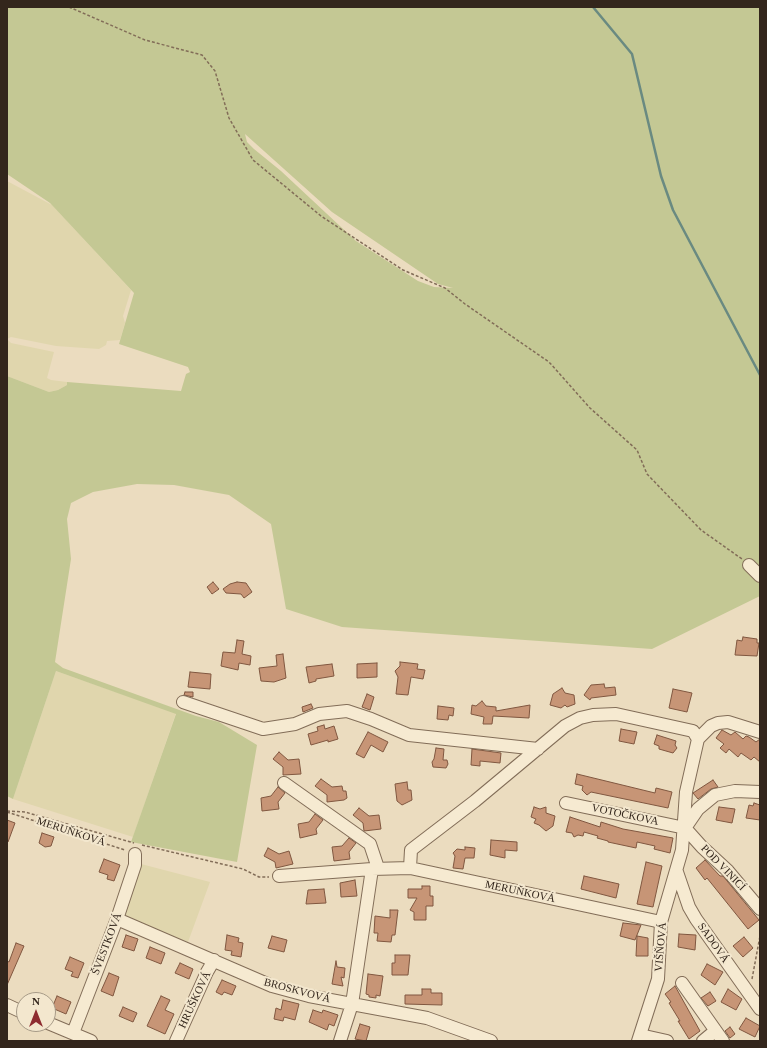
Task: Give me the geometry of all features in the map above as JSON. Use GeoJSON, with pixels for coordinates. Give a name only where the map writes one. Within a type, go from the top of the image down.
{"type":"FeatureCollection","features":[{"type":"Feature","properties":{"kind":"street"},"geometry":{"type":"LineString","coordinates":[[749,565],[760,576]]}},
{"type":"Feature","properties":{"kind":"street"},"geometry":{"type":"LineString","coordinates":[[183,702],[263,729],[295,724],[319,714],[347,711],[371,719],[409,735],[538,749]]}},
{"type":"Feature","properties":{"kind":"street"},"geometry":{"type":"LineString","coordinates":[[410,868],[411,850],[475,801],[565,726],[580,718],[604,713],[616,714],[693,731],[698,739],[711,726],[718,723],[728,722],[760,732]]}},
{"type":"Feature","properties":{"kind":"street","name":"VIŠŇOVÁ"},"geometry":{"type":"LineString","coordinates":[[639,1038],[658,979],[661,922],[677,872],[685,828],[686,792],[698,739]]}},
{"type":"Feature","properties":{"kind":"street"},"geometry":{"type":"LineString","coordinates":[[284,783],[370,844],[375,868],[352,1004],[340,1041]]}},
{"type":"Feature","properties":{"kind":"street"},"geometry":{"type":"LineString","coordinates":[[685,828],[698,809],[715,795],[735,791],[760,792]]}},
{"type":"Feature","properties":{"kind":"street","name":"VOTOČKOVA"},"geometry":{"type":"LineString","coordinates":[[566,803],[685,828]]}},
{"type":"Feature","properties":{"kind":"street","name":"POD VINICÍ"},"geometry":{"type":"LineString","coordinates":[[685,828],[702,847],[728,871],[760,909]]}},
{"type":"Feature","properties":{"kind":"street","name":"ŠVESTKOVÁ"},"geometry":{"type":"LineString","coordinates":[[73,1033],[117,919],[135,865],[137,847]]}},
{"type":"Feature","properties":{"kind":"street","name":"MERUŇKOVÁ"},"geometry":{"type":"LineString","coordinates":[[279,876],[375,868],[410,868],[661,922]]}},
{"type":"Feature","properties":{"kind":"street","name":"SADOVÁ"},"geometry":{"type":"LineString","coordinates":[[677,872],[689,907],[696,919],[760,1009]]}},
{"type":"Feature","properties":{"kind":"street","name":"BROSKVOVÁ"},"geometry":{"type":"LineString","coordinates":[[117,919],[272,986],[309,996],[440,1022],[491,1041]]}},
{"type":"Feature","properties":{"kind":"street","name":"HRUŠKOVÁ"},"geometry":{"type":"LineString","coordinates":[[176,1041],[207,972],[214,960]]}},
{"type":"Feature","properties":{"kind":"street"},"geometry":{"type":"LineString","coordinates":[[682,982],[723,1041]]}},
{"type":"Feature","properties":{"kind":"street"},"geometry":{"type":"LineString","coordinates":[[56,1026],[91,1041]]}},
{"type":"Feature","properties":{"kind":"street"},"geometry":{"type":"LineString","coordinates":[[703,1041],[715,1031]]}},
{"type":"Feature","properties":{"kind":"street"},"geometry":{"type":"LineString","coordinates":[[639,1038],[667,1041]]}},
{"type":"Feature","properties":{"kind":"path"},"geometry":{"type":"LineString","coordinates":[[70,7],[145,40],[202,55],[215,71],[229,118],[253,160],[321,216],[403,270],[445,288],[464,304],[549,362],[590,408],[637,450],[646,474],[701,530],[749,565]]}},
{"type":"Feature","properties":{"kind":"path"},"geometry":{"type":"LineString","coordinates":[[7,811],[26,812],[137,847],[243,869],[259,877],[279,876]]}},
{"type":"Feature","properties":{"kind":"path","name":"MERUŇKOVÁ"},"geometry":{"type":"LineString","coordinates":[[7,811],[94,839],[137,847]]}},
{"type":"Feature","properties":{"kind":"path"},"geometry":{"type":"LineString","coordinates":[[752,980],[760,936]]}},
{"type":"Feature","properties":{"kind":"shaded area"},"geometry":{"type":"Polygon","coordinates":[[[7,181],[52,205],[131,290],[123,316],[125,323],[120,340],[107,341],[106,345],[99,349],[56,346],[11,337],[7,339],[7,181]]]}},
{"type":"Feature","properties":{"kind":"shaded area"},"geometry":{"type":"Polygon","coordinates":[[[7,339],[11,343],[54,352],[47,378],[67,382],[67,385],[58,390],[49,392],[7,376],[7,339]]]}},
{"type":"Feature","properties":{"kind":"shaded area"},"geometry":{"type":"Polygon","coordinates":[[[56,671],[176,713],[133,837],[13,799],[56,671]]]}},
{"type":"Feature","properties":{"kind":"shaded area"},"geometry":{"type":"Polygon","coordinates":[[[141,864],[210,882],[188,942],[123,917],[138,868],[141,864]]]}},
{"type":"Feature","properties":{"kind":"green space"},"geometry":{"type":"Polygon","coordinates":[[[7,7],[760,7],[760,596],[652,649],[342,627],[286,609],[271,524],[229,495],[174,485],[137,484],[93,492],[71,503],[67,519],[71,559],[55,662],[63,668],[196,716],[219,722],[257,745],[237,862],[131,842],[176,714],[56,671],[13,799],[7,796],[7,376],[49,392],[58,390],[67,385],[67,382],[181,391],[186,374],[190,372],[188,367],[119,344],[134,293],[50,203],[7,174],[7,7]],[[245,134],[247,142],[254,149],[281,171],[356,241],[418,281],[434,287],[453,288],[438,284],[332,212],[245,134]]]}},
{"type":"Feature","properties":{"kind":"building"},"geometry":{"type":"Polygon","coordinates":[[[213,582],[219,589],[212,594],[207,587],[213,582]]]}},
{"type":"Feature","properties":{"kind":"building"},"geometry":{"type":"Polygon","coordinates":[[[237,582],[246,583],[252,592],[244,598],[241,594],[226,593],[223,589],[230,584],[237,582]]]}},
{"type":"Feature","properties":{"kind":"building"},"geometry":{"type":"Polygon","coordinates":[[[743,637],[757,639],[757,643],[759,643],[757,656],[735,655],[737,640],[742,641],[743,637]]]}},
{"type":"Feature","properties":{"kind":"building"},"geometry":{"type":"Polygon","coordinates":[[[237,640],[244,641],[242,654],[251,656],[250,665],[239,663],[238,670],[221,666],[223,652],[235,653],[237,640]]]}},
{"type":"Feature","properties":{"kind":"building"},"geometry":{"type":"Polygon","coordinates":[[[283,654],[286,678],[274,682],[261,681],[259,668],[277,666],[276,655],[283,654]]]}},
{"type":"Feature","properties":{"kind":"building"},"geometry":{"type":"Polygon","coordinates":[[[400,662],[418,664],[417,669],[425,670],[423,679],[411,677],[408,695],[396,694],[398,677],[395,671],[400,666],[400,662]]]}},
{"type":"Feature","properties":{"kind":"building"},"geometry":{"type":"Polygon","coordinates":[[[377,663],[377,677],[357,678],[357,664],[377,663]]]}},
{"type":"Feature","properties":{"kind":"building"},"geometry":{"type":"Polygon","coordinates":[[[332,664],[334,676],[316,679],[316,681],[309,683],[306,667],[332,664]]]}},
{"type":"Feature","properties":{"kind":"building"},"geometry":{"type":"Polygon","coordinates":[[[190,672],[211,674],[210,689],[188,687],[190,672]]]}},
{"type":"Feature","properties":{"kind":"building"},"geometry":{"type":"Polygon","coordinates":[[[604,684],[605,688],[615,687],[616,695],[591,698],[590,700],[584,695],[591,685],[604,684]]]}},
{"type":"Feature","properties":{"kind":"building"},"geometry":{"type":"Polygon","coordinates":[[[562,688],[565,693],[574,695],[575,704],[567,707],[565,705],[561,708],[550,705],[553,694],[562,688]]]}},
{"type":"Feature","properties":{"kind":"building"},"geometry":{"type":"Polygon","coordinates":[[[673,689],[692,693],[687,712],[669,708],[673,689]]]}},
{"type":"Feature","properties":{"kind":"building"},"geometry":{"type":"Polygon","coordinates":[[[185,692],[193,692],[193,697],[184,695],[185,692]]]}},
{"type":"Feature","properties":{"kind":"building"},"geometry":{"type":"Polygon","coordinates":[[[367,694],[374,697],[370,710],[362,707],[367,694]]]}},
{"type":"Feature","properties":{"kind":"building"},"geometry":{"type":"Polygon","coordinates":[[[482,701],[486,706],[496,707],[496,711],[530,705],[529,718],[493,716],[492,724],[483,724],[484,717],[471,714],[472,705],[476,706],[482,701]]]}},
{"type":"Feature","properties":{"kind":"building"},"geometry":{"type":"Polygon","coordinates":[[[311,704],[313,708],[303,712],[302,707],[311,704]]]}},
{"type":"Feature","properties":{"kind":"building"},"geometry":{"type":"Polygon","coordinates":[[[438,706],[454,708],[453,716],[449,715],[448,720],[437,719],[438,706]]]}},
{"type":"Feature","properties":{"kind":"building"},"geometry":{"type":"Polygon","coordinates":[[[324,725],[325,729],[334,726],[338,739],[311,745],[308,734],[318,731],[317,727],[324,725]]]}},
{"type":"Feature","properties":{"kind":"building"},"geometry":{"type":"Polygon","coordinates":[[[621,729],[637,732],[634,744],[619,741],[621,729]]]}},
{"type":"Feature","properties":{"kind":"building"},"geometry":{"type":"Polygon","coordinates":[[[722,730],[731,735],[735,732],[743,739],[746,736],[756,742],[760,739],[760,762],[754,757],[751,760],[741,753],[738,757],[729,749],[726,753],[720,748],[724,744],[716,738],[722,730]]]}},
{"type":"Feature","properties":{"kind":"building"},"geometry":{"type":"Polygon","coordinates":[[[368,732],[388,742],[383,752],[371,745],[364,758],[356,754],[368,732]]]}},
{"type":"Feature","properties":{"kind":"building"},"geometry":{"type":"Polygon","coordinates":[[[657,735],[676,741],[675,745],[677,748],[673,753],[659,749],[659,746],[654,744],[657,735]]]}},
{"type":"Feature","properties":{"kind":"building"},"geometry":{"type":"Polygon","coordinates":[[[436,748],[444,749],[443,760],[447,760],[448,764],[446,768],[433,767],[432,762],[436,748]]]}},
{"type":"Feature","properties":{"kind":"building"},"geometry":{"type":"Polygon","coordinates":[[[472,749],[501,753],[500,763],[480,761],[480,766],[471,765],[472,749]]]}},
{"type":"Feature","properties":{"kind":"building"},"geometry":{"type":"Polygon","coordinates":[[[279,752],[288,760],[299,759],[301,774],[283,775],[283,767],[273,759],[279,752]]]}},
{"type":"Feature","properties":{"kind":"building"},"geometry":{"type":"Polygon","coordinates":[[[577,774],[655,793],[656,788],[672,792],[668,808],[591,792],[587,795],[582,790],[583,786],[575,784],[577,774]]]}},
{"type":"Feature","properties":{"kind":"building"},"geometry":{"type":"Polygon","coordinates":[[[321,779],[332,787],[342,786],[343,791],[346,791],[347,798],[344,800],[327,802],[327,795],[315,786],[321,779]]]}},
{"type":"Feature","properties":{"kind":"building"},"geometry":{"type":"Polygon","coordinates":[[[713,780],[718,787],[711,789],[698,799],[693,793],[713,780]]]}},
{"type":"Feature","properties":{"kind":"building"},"geometry":{"type":"Polygon","coordinates":[[[407,782],[408,790],[411,790],[412,800],[402,805],[397,801],[395,784],[407,782]]]}},
{"type":"Feature","properties":{"kind":"building"},"geometry":{"type":"Polygon","coordinates":[[[278,787],[285,793],[278,802],[279,809],[262,811],[261,798],[271,796],[278,787]]]}},
{"type":"Feature","properties":{"kind":"building"},"geometry":{"type":"Polygon","coordinates":[[[754,803],[760,805],[760,820],[746,818],[749,805],[753,806],[754,803]]]}},
{"type":"Feature","properties":{"kind":"building"},"geometry":{"type":"Polygon","coordinates":[[[534,807],[540,809],[546,807],[546,813],[555,816],[553,826],[546,831],[534,823],[536,819],[531,817],[534,807]]]}},
{"type":"Feature","properties":{"kind":"building"},"geometry":{"type":"Polygon","coordinates":[[[719,807],[735,809],[732,823],[716,820],[719,807]]]}},
{"type":"Feature","properties":{"kind":"building"},"geometry":{"type":"Polygon","coordinates":[[[359,808],[369,816],[379,815],[381,829],[364,831],[363,823],[353,815],[359,808]]]}},
{"type":"Feature","properties":{"kind":"building"},"geometry":{"type":"Polygon","coordinates":[[[315,814],[323,820],[316,829],[317,834],[300,838],[298,824],[309,822],[315,814]]]}},
{"type":"Feature","properties":{"kind":"building"},"geometry":{"type":"Polygon","coordinates":[[[570,817],[600,827],[601,822],[623,829],[673,838],[670,853],[654,849],[655,846],[637,842],[636,848],[608,842],[597,838],[598,836],[584,832],[583,836],[578,835],[574,837],[572,833],[566,832],[570,817]]]}},
{"type":"Feature","properties":{"kind":"building"},"geometry":{"type":"Polygon","coordinates":[[[7,820],[15,823],[8,842],[7,842],[7,820]]]}},
{"type":"Feature","properties":{"kind":"building"},"geometry":{"type":"Polygon","coordinates":[[[42,833],[54,837],[51,846],[45,847],[39,843],[42,833]]]}},
{"type":"Feature","properties":{"kind":"building"},"geometry":{"type":"Polygon","coordinates":[[[349,838],[356,843],[349,852],[350,859],[334,861],[332,847],[342,846],[349,838]]]}},
{"type":"Feature","properties":{"kind":"building"},"geometry":{"type":"Polygon","coordinates":[[[491,840],[517,842],[517,851],[505,850],[505,858],[490,855],[491,840]]]}},
{"type":"Feature","properties":{"kind":"building"},"geometry":{"type":"Polygon","coordinates":[[[465,847],[475,848],[474,858],[465,858],[463,869],[453,868],[455,856],[453,853],[457,849],[465,850],[465,847]]]}},
{"type":"Feature","properties":{"kind":"building"},"geometry":{"type":"Polygon","coordinates":[[[268,848],[279,854],[289,851],[293,864],[276,868],[275,862],[264,856],[268,848]]]}},
{"type":"Feature","properties":{"kind":"building"},"geometry":{"type":"Polygon","coordinates":[[[104,859],[120,865],[114,881],[107,879],[108,875],[99,872],[104,859]]]}},
{"type":"Feature","properties":{"kind":"building"},"geometry":{"type":"Polygon","coordinates":[[[705,860],[720,876],[723,876],[759,920],[748,929],[707,878],[705,880],[696,868],[705,860]]]}},
{"type":"Feature","properties":{"kind":"building"},"geometry":{"type":"Polygon","coordinates":[[[646,862],[662,866],[653,907],[637,904],[646,862]]]}},
{"type":"Feature","properties":{"kind":"building"},"geometry":{"type":"Polygon","coordinates":[[[584,876],[619,884],[616,898],[581,889],[584,876]]]}},
{"type":"Feature","properties":{"kind":"building"},"geometry":{"type":"Polygon","coordinates":[[[355,880],[357,896],[341,897],[340,883],[355,880]]]}},
{"type":"Feature","properties":{"kind":"building"},"geometry":{"type":"Polygon","coordinates":[[[422,886],[430,886],[430,896],[433,896],[433,906],[426,906],[426,920],[414,920],[414,912],[410,910],[417,898],[408,898],[408,889],[422,889],[422,886]]]}},
{"type":"Feature","properties":{"kind":"building"},"geometry":{"type":"Polygon","coordinates":[[[324,889],[326,903],[306,904],[308,890],[324,889]]]}},
{"type":"Feature","properties":{"kind":"building"},"geometry":{"type":"Polygon","coordinates":[[[390,910],[398,910],[395,935],[392,935],[391,942],[377,941],[378,933],[374,933],[375,916],[390,918],[390,910]]]}},
{"type":"Feature","properties":{"kind":"building"},"geometry":{"type":"Polygon","coordinates":[[[623,923],[641,925],[635,940],[620,936],[623,923]]]}},
{"type":"Feature","properties":{"kind":"building"},"geometry":{"type":"Polygon","coordinates":[[[679,934],[696,935],[695,950],[678,947],[679,934]]]}},
{"type":"Feature","properties":{"kind":"building"},"geometry":{"type":"Polygon","coordinates":[[[126,935],[138,939],[134,951],[122,947],[126,935]]]}},
{"type":"Feature","properties":{"kind":"building"},"geometry":{"type":"Polygon","coordinates":[[[227,935],[239,938],[238,942],[243,943],[241,957],[231,955],[232,951],[225,950],[227,935]]]}},
{"type":"Feature","properties":{"kind":"building"},"geometry":{"type":"Polygon","coordinates":[[[272,936],[287,940],[284,952],[268,948],[272,936]]]}},
{"type":"Feature","properties":{"kind":"building"},"geometry":{"type":"Polygon","coordinates":[[[637,936],[648,938],[648,956],[636,956],[637,936]]]}},
{"type":"Feature","properties":{"kind":"building"},"geometry":{"type":"Polygon","coordinates":[[[744,937],[753,948],[743,957],[733,946],[744,937]]]}},
{"type":"Feature","properties":{"kind":"building"},"geometry":{"type":"Polygon","coordinates":[[[16,943],[24,946],[7,985],[7,961],[9,962],[16,943]]]}},
{"type":"Feature","properties":{"kind":"building"},"geometry":{"type":"Polygon","coordinates":[[[150,947],[165,953],[161,964],[146,958],[150,947]]]}},
{"type":"Feature","properties":{"kind":"building"},"geometry":{"type":"Polygon","coordinates":[[[395,955],[410,955],[408,975],[392,975],[392,963],[395,963],[395,955]]]}},
{"type":"Feature","properties":{"kind":"building"},"geometry":{"type":"Polygon","coordinates":[[[70,957],[84,963],[78,978],[71,976],[73,972],[65,969],[70,957]]]}},
{"type":"Feature","properties":{"kind":"building"},"geometry":{"type":"Polygon","coordinates":[[[336,961],[337,967],[345,968],[344,978],[341,977],[343,986],[332,984],[336,961]]]}},
{"type":"Feature","properties":{"kind":"building"},"geometry":{"type":"Polygon","coordinates":[[[180,963],[193,969],[189,979],[175,973],[180,963]]]}},
{"type":"Feature","properties":{"kind":"building"},"geometry":{"type":"Polygon","coordinates":[[[707,964],[723,972],[715,985],[701,975],[707,964]]]}},
{"type":"Feature","properties":{"kind":"building"},"geometry":{"type":"Polygon","coordinates":[[[109,973],[119,977],[113,996],[101,991],[109,973]]]}},
{"type":"Feature","properties":{"kind":"building"},"geometry":{"type":"Polygon","coordinates":[[[368,974],[383,976],[380,996],[376,995],[376,998],[369,997],[369,995],[366,994],[368,974]]]}},
{"type":"Feature","properties":{"kind":"building"},"geometry":{"type":"Polygon","coordinates":[[[222,980],[236,986],[232,995],[224,992],[222,995],[216,992],[222,980]]]}},
{"type":"Feature","properties":{"kind":"building"},"geometry":{"type":"Polygon","coordinates":[[[675,986],[700,1031],[689,1039],[669,1003],[671,1002],[665,994],[675,986]]]}},
{"type":"Feature","properties":{"kind":"building"},"geometry":{"type":"Polygon","coordinates":[[[422,989],[431,989],[431,993],[442,993],[442,1005],[405,1004],[405,995],[422,995],[422,989]]]}},
{"type":"Feature","properties":{"kind":"building"},"geometry":{"type":"Polygon","coordinates":[[[728,989],[742,999],[736,1010],[721,1002],[728,989]]]}},
{"type":"Feature","properties":{"kind":"building"},"geometry":{"type":"Polygon","coordinates":[[[710,992],[716,1001],[708,1006],[701,998],[710,992]]]}},
{"type":"Feature","properties":{"kind":"building"},"geometry":{"type":"Polygon","coordinates":[[[57,996],[71,1002],[66,1014],[56,1010],[57,996]]]}},
{"type":"Feature","properties":{"kind":"building"},"geometry":{"type":"Polygon","coordinates":[[[161,996],[170,1000],[165,1010],[174,1014],[165,1034],[147,1026],[161,996]]]}},
{"type":"Feature","properties":{"kind":"building"},"geometry":{"type":"Polygon","coordinates":[[[283,1000],[299,1004],[295,1020],[284,1017],[283,1021],[274,1019],[276,1008],[281,1010],[283,1000]]]}},
{"type":"Feature","properties":{"kind":"building"},"geometry":{"type":"Polygon","coordinates":[[[123,1007],[137,1013],[133,1022],[119,1016],[123,1007]]]}},
{"type":"Feature","properties":{"kind":"building"},"geometry":{"type":"Polygon","coordinates":[[[313,1010],[322,1013],[323,1010],[338,1015],[334,1026],[329,1024],[327,1030],[309,1022],[313,1010]]]}},
{"type":"Feature","properties":{"kind":"building"},"geometry":{"type":"Polygon","coordinates":[[[746,1018],[760,1026],[755,1037],[739,1029],[746,1018]]]}},
{"type":"Feature","properties":{"kind":"building"},"geometry":{"type":"Polygon","coordinates":[[[360,1024],[370,1027],[366,1041],[355,1039],[360,1024]]]}},
{"type":"Feature","properties":{"kind":"building"},"geometry":{"type":"Polygon","coordinates":[[[730,1027],[735,1034],[730,1038],[725,1031],[730,1027]]]}},
{"type":"Feature","properties":{"kind":"waterway"},"geometry":{"type":"LineString","coordinates":[[593,7],[632,54],[661,176],[673,210],[760,375]]}}]}
